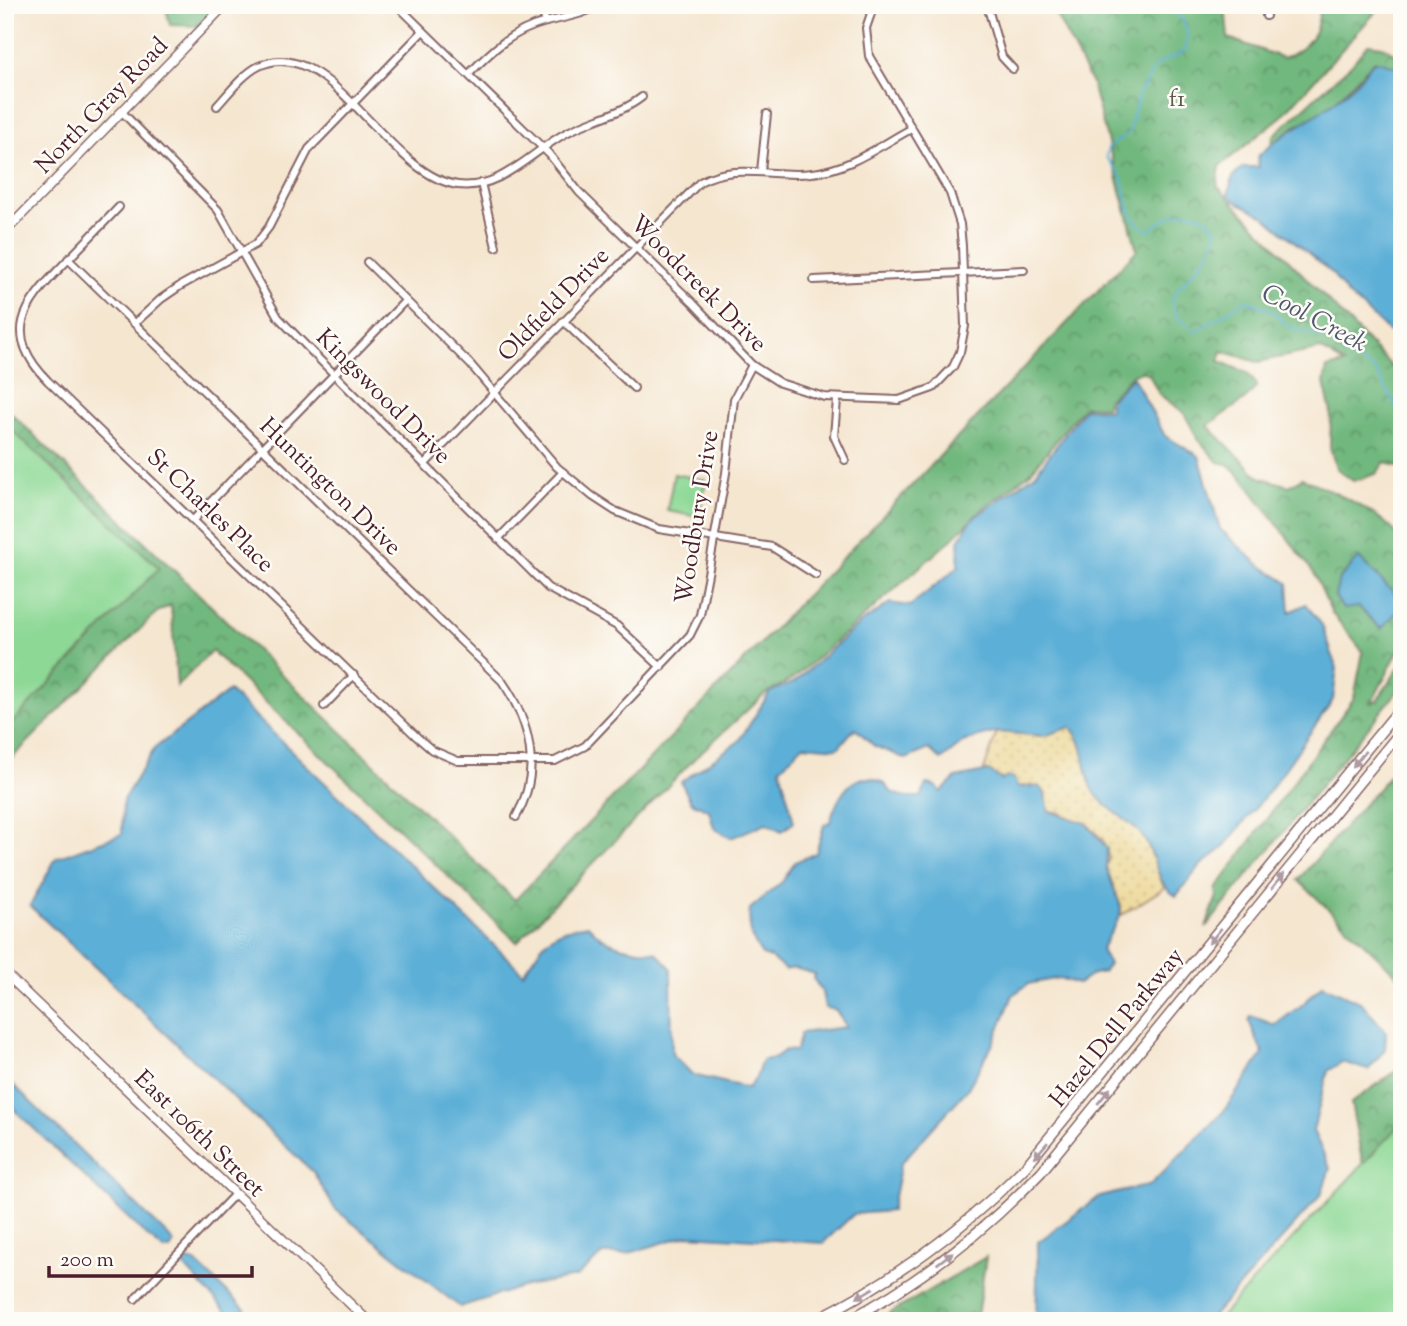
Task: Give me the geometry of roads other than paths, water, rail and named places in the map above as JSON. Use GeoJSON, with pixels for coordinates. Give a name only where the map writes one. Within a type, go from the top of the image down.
{"type":"FeatureCollection","features":[{"type":"Feature","properties":{"kind":"main road","name":"Hazel Dell Parkway"},"geometry":{"type":"LineString","coordinates":[[813,1321],[852,1301],[915,1262],[958,1230],[1026,1166],[1402,706]]}},
{"type":"Feature","properties":{"kind":"main road","name":"Hazel Dell Parkway"},"geometry":{"type":"LineString","coordinates":[[847,1321],[902,1290],[951,1254],[1005,1208],[1041,1172],[1402,730]]}},
{"type":"Feature","properties":{"kind":"street","name":"North Gray Road"},"geometry":{"type":"LineString","coordinates":[[5,232],[225,5]]}},
{"type":"Feature","properties":{"kind":"street","name":"Woodcreek Drive"},"geometry":{"type":"LineString","coordinates":[[397,5],[543,148],[579,192],[752,365],[780,383],[837,400],[899,400],[933,388],[961,352],[963,273],[960,224],[950,193],[869,56],[866,28],[874,5]]}},
{"type":"Feature","properties":{"kind":"street"},"geometry":{"type":"LineString","coordinates":[[540,5],[546,22]]}},
{"type":"Feature","properties":{"kind":"street"},"geometry":{"type":"LineString","coordinates":[[468,74],[505,39],[546,22],[576,16],[598,5]]}},
{"type":"Feature","properties":{"kind":"street"},"geometry":{"type":"LineString","coordinates":[[988,5],[1002,57],[1013,69]]}},
{"type":"Feature","properties":{"kind":"street"},"geometry":{"type":"LineString","coordinates":[[1266,16],[1267,5]]}},
{"type":"Feature","properties":{"kind":"street"},"geometry":{"type":"LineString","coordinates":[[135,323],[170,292],[257,244],[269,227],[309,149],[423,30]]}},
{"type":"Feature","properties":{"kind":"street"},"geometry":{"type":"LineString","coordinates":[[217,106],[258,66],[288,60],[310,67],[421,170],[447,182],[481,183],[513,170],[567,132],[627,108],[642,97]]}},
{"type":"Feature","properties":{"kind":"street","name":"Kingswood Drive"},"geometry":{"type":"LineString","coordinates":[[122,111],[218,210],[278,317],[548,588],[617,626],[661,667]]}},
{"type":"Feature","properties":{"kind":"street"},"geometry":{"type":"LineString","coordinates":[[761,171],[767,114]]}},
{"type":"Feature","properties":{"kind":"street","name":"Oldfield Drive"},"geometry":{"type":"LineString","coordinates":[[425,464],[700,182],[728,170],[794,174],[831,170],[867,155],[911,129]]}},
{"type":"Feature","properties":{"kind":"street"},"geometry":{"type":"LineString","coordinates":[[481,183],[496,247]]}},
{"type":"Feature","properties":{"kind":"street","name":"St Charles Place"},"geometry":{"type":"LineString","coordinates":[[119,207],[68,259],[27,307],[21,327],[27,356],[47,381],[417,737],[445,757],[458,761],[531,762]]}},
{"type":"Feature","properties":{"kind":"street","name":"Huntington Drive"},"geometry":{"type":"LineString","coordinates":[[68,259],[502,681],[526,727],[531,762],[528,790],[516,817]]}},
{"type":"Feature","properties":{"kind":"street"},"geometry":{"type":"LineString","coordinates":[[367,261],[495,392],[563,472],[595,498],[635,521],[680,534],[772,547],[816,575]]}},
{"type":"Feature","properties":{"kind":"street"},"geometry":{"type":"LineString","coordinates":[[814,280],[1024,270]]}},
{"type":"Feature","properties":{"kind":"street"},"geometry":{"type":"LineString","coordinates":[[193,520],[405,301]]}},
{"type":"Feature","properties":{"kind":"street"},"geometry":{"type":"LineString","coordinates":[[563,321],[634,388]]}},
{"type":"Feature","properties":{"kind":"street","name":"Woodbury Drive"},"geometry":{"type":"LineString","coordinates":[[531,762],[555,761],[579,751],[686,641],[698,622],[726,473],[734,399],[752,365]]}},
{"type":"Feature","properties":{"kind":"street"},"geometry":{"type":"LineString","coordinates":[[837,400],[834,436],[845,460]]}},
{"type":"Feature","properties":{"kind":"street"},"geometry":{"type":"LineString","coordinates":[[498,539],[563,472]]}},
{"type":"Feature","properties":{"kind":"street"},"geometry":{"type":"LineString","coordinates":[[324,706],[354,675]]}},
{"type":"Feature","properties":{"kind":"street","name":"East 106th Street"},"geometry":{"type":"LineString","coordinates":[[5,973],[368,1321]]}},
{"type":"Feature","properties":{"kind":"street"},"geometry":{"type":"LineString","coordinates":[[135,1299],[235,1194]]}},
{"type":"Feature","properties":{"kind":"water"},"geometry":{"type":"Polygon","coordinates":[[[1379,61],[1402,69],[1402,343],[1347,294],[1332,273],[1264,216],[1235,201],[1228,194],[1233,177],[1243,167],[1259,167],[1257,157],[1346,92],[1371,64],[1379,61]]]}},
{"type":"Feature","properties":{"kind":"water"},"geometry":{"type":"Polygon","coordinates":[[[1133,377],[1165,436],[1199,456],[1220,529],[1257,563],[1288,583],[1290,612],[1306,604],[1322,625],[1337,668],[1333,700],[1271,789],[1222,849],[1201,865],[1176,896],[1169,891],[1160,878],[1149,848],[1140,833],[1097,796],[1092,788],[1080,742],[1070,727],[1044,736],[997,732],[965,741],[941,760],[929,749],[906,759],[874,746],[855,728],[838,748],[803,745],[780,768],[794,822],[782,831],[766,823],[731,838],[714,828],[709,810],[691,802],[681,782],[739,741],[770,692],[795,682],[858,625],[890,603],[910,606],[958,567],[959,541],[971,520],[1035,474],[1085,408],[1110,410],[1110,400],[1133,377]]]}},
{"type":"Feature","properties":{"kind":"water"},"geometry":{"type":"Polygon","coordinates":[[[1359,558],[1402,601],[1402,607],[1381,629],[1359,607],[1343,609],[1335,596],[1339,579],[1359,558]]]}},
{"type":"Feature","properties":{"kind":"water"},"geometry":{"type":"Polygon","coordinates":[[[229,691],[523,973],[548,939],[574,927],[588,925],[611,942],[628,948],[656,952],[671,968],[672,1054],[693,1075],[748,1088],[756,1078],[762,1060],[775,1058],[785,1050],[796,1051],[801,1033],[846,1027],[836,1010],[825,1008],[822,992],[813,978],[815,974],[794,968],[785,970],[771,958],[762,955],[753,939],[749,916],[750,909],[783,881],[795,862],[816,853],[824,825],[830,822],[842,795],[847,787],[862,779],[871,778],[886,784],[892,792],[912,797],[921,797],[927,784],[936,786],[941,792],[956,778],[989,771],[1002,780],[1007,777],[1014,778],[1017,787],[1038,786],[1044,791],[1049,811],[1086,823],[1107,848],[1106,867],[1121,907],[1120,916],[1101,950],[1109,964],[1103,972],[1093,974],[1078,984],[1059,978],[1028,984],[1013,995],[993,1044],[967,1090],[901,1163],[891,1211],[854,1214],[823,1243],[688,1235],[626,1254],[603,1254],[576,1277],[525,1286],[460,1307],[335,1209],[313,1172],[30,906],[56,858],[122,834],[123,800],[155,748],[229,691]]]}},
{"type":"Feature","properties":{"kind":"water"},"geometry":{"type":"Polygon","coordinates":[[[1322,985],[1362,1003],[1386,1032],[1385,1049],[1368,1070],[1342,1062],[1328,1071],[1313,1131],[1330,1168],[1321,1195],[1208,1321],[1036,1321],[1038,1242],[1099,1197],[1150,1185],[1223,1112],[1263,1054],[1249,1021],[1251,1016],[1275,1025],[1303,1004],[1322,985]]]}},
{"type":"Feature","properties":{"kind":"water"},"geometry":{"type":"Polygon","coordinates":[[[5,1077],[168,1236],[174,1243],[170,1249],[164,1250],[149,1238],[5,1101],[5,1077]]]}},
{"type":"Feature","properties":{"kind":"water"},"geometry":{"type":"Polygon","coordinates":[[[183,1259],[195,1262],[246,1310],[249,1321],[235,1321],[182,1264],[183,1259]]]}},
{"type":"Feature","properties":{"kind":"waterway","name":"Cool Creek"},"geometry":{"type":"LineString","coordinates":[[1109,5],[1124,14],[1149,10],[1170,11],[1184,22],[1187,33],[1186,48],[1180,54],[1157,64],[1139,94],[1129,132],[1108,148],[1106,157],[1120,176],[1131,215],[1141,227],[1149,231],[1166,218],[1183,212],[1200,216],[1217,230],[1205,258],[1172,299],[1176,317],[1196,331],[1246,300],[1272,311],[1288,327],[1330,339],[1348,355],[1375,370],[1402,416]]}},
{"type":"Feature","properties":{"kind":"park label","name":"f1"},"geometry":{"type":"Point","coordinates":[1177,98]}}]}
